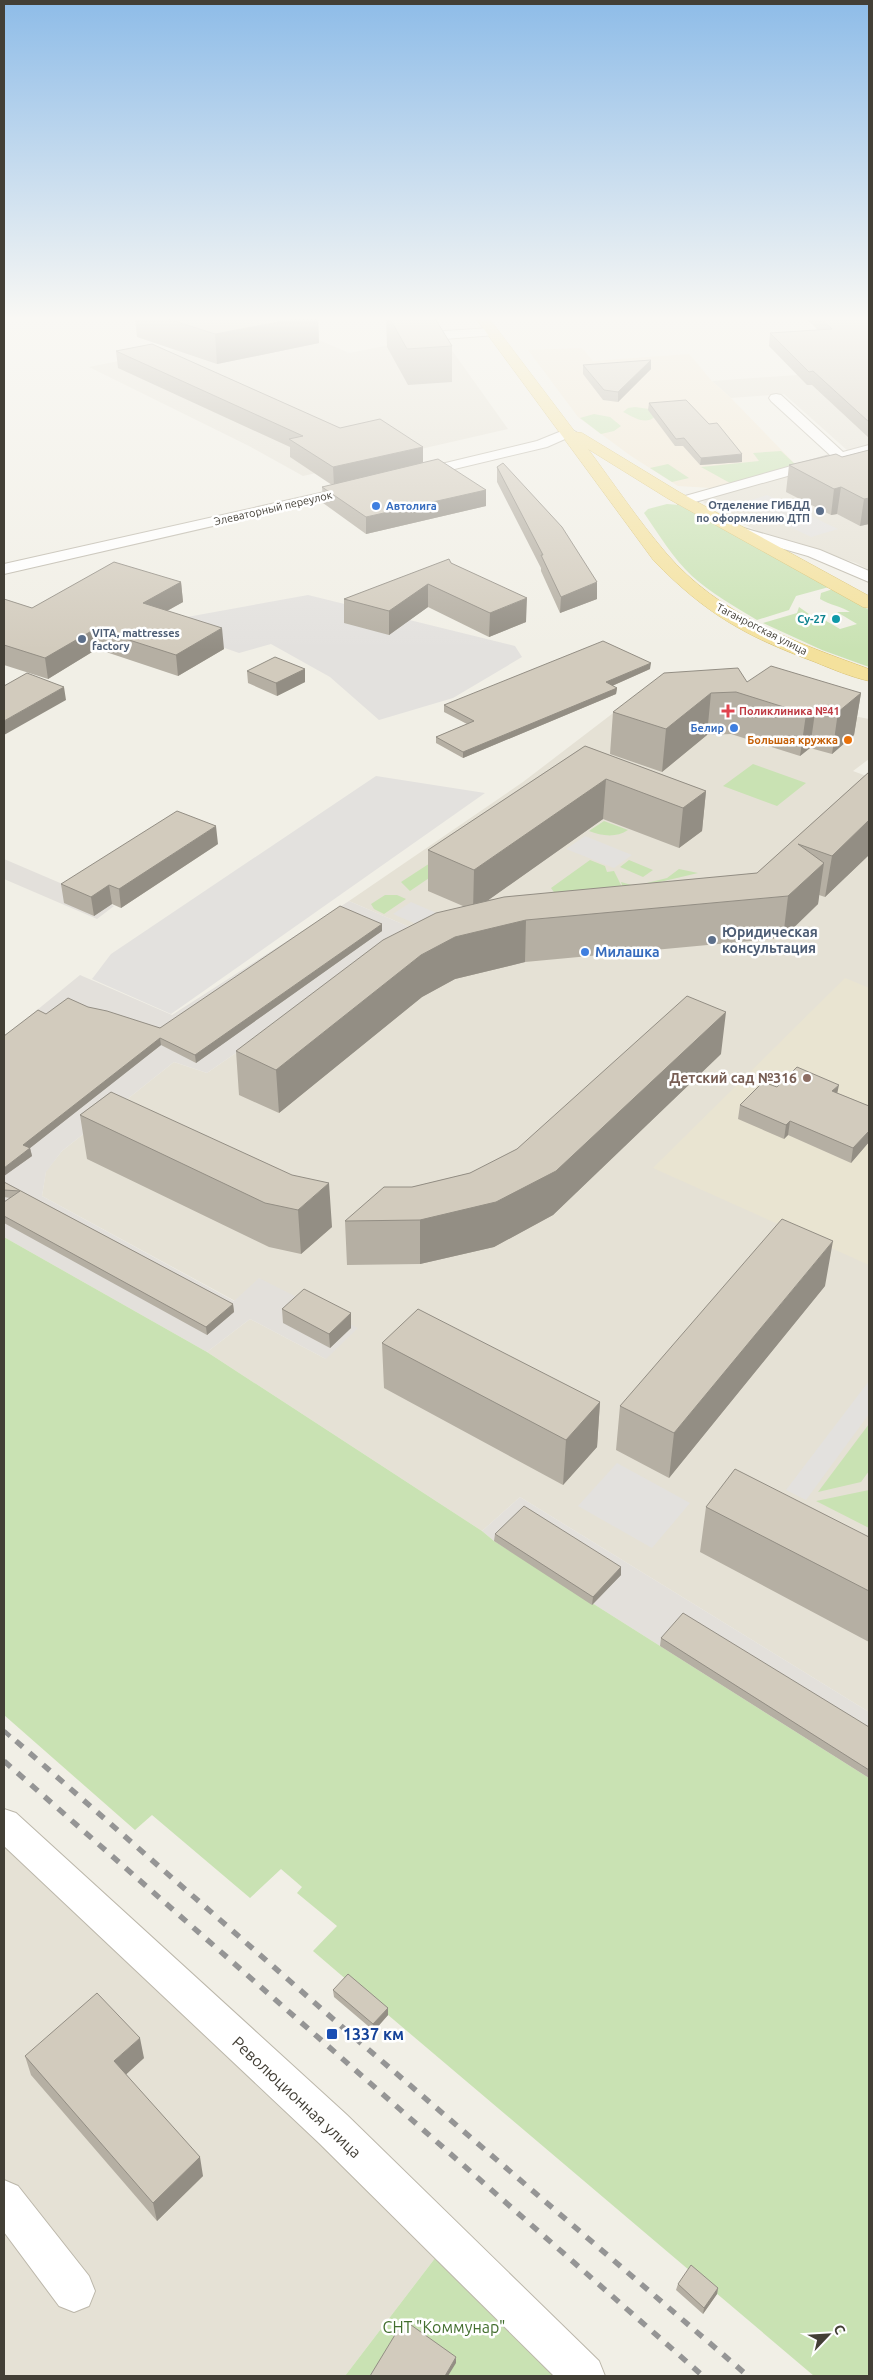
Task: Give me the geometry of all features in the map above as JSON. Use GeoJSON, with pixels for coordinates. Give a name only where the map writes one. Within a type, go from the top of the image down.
{"type":"FeatureCollection","features":[{"type":"Feature","properties":{"kind":"main road"},"geometry":{"type":"LineString","coordinates":[[565,428],[569,432]]}},
{"type":"Feature","properties":{"kind":"main road","name":"Таганрогская улица"},"geometry":{"type":"LineString","coordinates":[[569,432],[580,452],[608,486],[642,500],[688,503],[869,603]]}},
{"type":"Feature","properties":{"kind":"main road","name":"Таганрогская улица"},"geometry":{"type":"LineString","coordinates":[[569,432],[599,448],[642,500],[660,557],[712,605],[779,640],[869,675]]}},
{"type":"Feature","properties":{"kind":"main road"},"geometry":{"type":"LineString","coordinates":[[608,486],[642,500],[688,503]]}},
{"type":"Feature","properties":{"kind":"street"},"geometry":{"type":"LineString","coordinates":[[809,428],[840,457]]}},
{"type":"Feature","properties":{"kind":"street"},"geometry":{"type":"LineString","coordinates":[[399,478],[542,444],[569,432]]}},
{"type":"Feature","properties":{"kind":"street"},"geometry":{"type":"LineString","coordinates":[[688,503],[869,449]]}},
{"type":"Feature","properties":{"kind":"street","name":"Элеваторный переулок"},"geometry":{"type":"LineString","coordinates":[[4,569],[370,485]]}},
{"type":"Feature","properties":{"kind":"street"},"geometry":{"type":"LineString","coordinates":[[740,532],[814,553],[869,577]]}},
{"type":"Feature","properties":{"kind":"street","name":"Революционная улица"},"geometry":{"type":"LineString","coordinates":[[4,1824],[333,2129],[584,2376]]}},
{"type":"Feature","properties":{"kind":"street"},"geometry":{"type":"LineString","coordinates":[[4,2200],[74,2291]]}},
{"type":"Feature","properties":{"kind":"shaded area"},"geometry":{"type":"Polygon","coordinates":[[[213,428],[508,429],[303,476],[213,428]]]}},
{"type":"Feature","properties":{"kind":"shaded area"},"geometry":{"type":"Polygon","coordinates":[[[593,428],[760,428],[797,466],[711,488],[678,486],[631,456],[593,428]]]}},
{"type":"Feature","properties":{"kind":"shaded area"},"geometry":{"type":"Polygon","coordinates":[[[822,428],[869,428],[869,445],[848,451],[822,428]]]}},
{"type":"Feature","properties":{"kind":"shaded area"},"geometry":{"type":"Polygon","coordinates":[[[869,456],[869,570],[856,563],[761,533],[703,502],[713,495],[869,456]]]}},
{"type":"Feature","properties":{"kind":"shaded area"},"geometry":{"type":"Polygon","coordinates":[[[767,495],[838,529],[811,537],[741,503],[767,495]]]}},
{"type":"Feature","properties":{"kind":"shaded area"},"geometry":{"type":"Polygon","coordinates":[[[308,595],[515,646],[522,657],[453,698],[379,720],[330,677],[271,644],[239,653],[154,623],[308,595]]]}},
{"type":"Feature","properties":{"kind":"shaded area"},"geometry":{"type":"Polygon","coordinates":[[[659,678],[869,719],[869,759],[853,771],[869,777],[869,1712],[520,1497],[482,1531],[207,1352],[250,1319],[326,1359],[235,1301],[42,1196],[46,1171],[62,1151],[174,1062],[207,1073],[414,929],[349,901],[523,782],[659,678]]]}},
{"type":"Feature","properties":{"kind":"shaded area"},"geometry":{"type":"Polygon","coordinates":[[[376,776],[485,793],[171,1014],[92,979],[111,954],[376,776]]]}},
{"type":"Feature","properties":{"kind":"shaded area"},"geometry":{"type":"Polygon","coordinates":[[[585,836],[632,855],[614,868],[566,849],[585,836]]]}},
{"type":"Feature","properties":{"kind":"shaded area"},"geometry":{"type":"Polygon","coordinates":[[[4,859],[114,906],[97,919],[4,879],[4,859]]]}},
{"type":"Feature","properties":{"kind":"shaded area"},"geometry":{"type":"Polygon","coordinates":[[[349,901],[414,929],[207,1073],[174,1062],[62,1151],[46,1172],[42,1196],[234,1301],[259,1278],[358,1328],[326,1359],[250,1319],[207,1352],[4,1237],[4,1037],[80,975],[172,1015],[349,901]]]}},
{"type":"Feature","properties":{"kind":"shaded area"},"geometry":{"type":"Polygon","coordinates":[[[411,902],[455,921],[437,933],[393,914],[411,902]]]}},
{"type":"Feature","properties":{"kind":"shaded area","name":"Детский сад №316"},"geometry":{"type":"Polygon","coordinates":[[[845,978],[869,988],[869,1265],[653,1168],[845,978]]]}},
{"type":"Feature","properties":{"kind":"shaded area"},"geometry":{"type":"Polygon","coordinates":[[[869,1381],[869,1414],[806,1500],[786,1490],[869,1381]]]}},
{"type":"Feature","properties":{"kind":"shaded area"},"geometry":{"type":"Polygon","coordinates":[[[617,1463],[690,1503],[652,1548],[578,1506],[617,1463]]]}},
{"type":"Feature","properties":{"kind":"shaded area"},"geometry":{"type":"Polygon","coordinates":[[[520,1497],[869,1712],[869,1778],[494,1541],[482,1531],[520,1497]]]}},
{"type":"Feature","properties":{"kind":"shaded area"},"geometry":{"type":"Polygon","coordinates":[[[4,1839],[439,2253],[345,2376],[4,2376],[4,1839]]]}},
{"type":"Feature","properties":{"kind":"green space"},"geometry":{"type":"Polygon","coordinates":[[[593,428],[618,428],[614,431],[601,434],[593,428]]]}},
{"type":"Feature","properties":{"kind":"green space"},"geometry":{"type":"Polygon","coordinates":[[[781,451],[797,466],[730,483],[701,467],[759,461],[753,453],[781,451]]]}},
{"type":"Feature","properties":{"kind":"green space"},"geometry":{"type":"Polygon","coordinates":[[[668,464],[689,478],[672,482],[650,468],[668,464]]]}},
{"type":"Feature","properties":{"kind":"green space"},"geometry":{"type":"Polygon","coordinates":[[[667,504],[679,505],[690,510],[829,587],[796,596],[789,610],[757,620],[723,600],[699,582],[672,554],[644,513],[648,509],[667,504]]]}},
{"type":"Feature","properties":{"kind":"green space"},"geometry":{"type":"Polygon","coordinates":[[[833,589],[869,610],[869,667],[822,650],[763,623],[797,613],[799,607],[817,623],[821,618],[840,629],[857,624],[837,612],[850,612],[820,599],[821,593],[833,589]]]}},
{"type":"Feature","properties":{"kind":"green space"},"geometry":{"type":"Polygon","coordinates":[[[753,764],[806,783],[777,806],[723,786],[753,764]]]}},
{"type":"Feature","properties":{"kind":"green space"},"geometry":{"type":"Polygon","coordinates":[[[604,821],[628,830],[623,833],[609,835],[589,831],[604,821]]]}},
{"type":"Feature","properties":{"kind":"green space"},"geometry":{"type":"Polygon","coordinates":[[[444,854],[457,859],[410,891],[401,882],[444,854]]]}},
{"type":"Feature","properties":{"kind":"green space"},"geometry":{"type":"Polygon","coordinates":[[[590,860],[605,866],[607,872],[614,871],[624,891],[621,882],[635,886],[667,878],[679,869],[698,873],[639,887],[643,897],[563,905],[551,888],[590,860]]]}},
{"type":"Feature","properties":{"kind":"green space"},"geometry":{"type":"Polygon","coordinates":[[[629,860],[653,870],[643,877],[620,867],[629,860]]]}},
{"type":"Feature","properties":{"kind":"green space"},"geometry":{"type":"Polygon","coordinates":[[[385,895],[397,895],[406,899],[384,914],[374,909],[371,904],[385,895]]]}},
{"type":"Feature","properties":{"kind":"green space"},"geometry":{"type":"Polygon","coordinates":[[[4,1237],[207,1352],[482,1531],[494,1541],[869,1778],[869,2376],[814,2376],[313,1951],[337,1926],[297,1893],[302,1887],[281,1869],[250,1898],[152,1815],[135,1830],[4,1715],[4,1237]]]}},
{"type":"Feature","properties":{"kind":"green space"},"geometry":{"type":"Polygon","coordinates":[[[869,1424],[869,1471],[861,1482],[818,1492],[869,1424]]]}},
{"type":"Feature","properties":{"kind":"green space"},"geometry":{"type":"Polygon","coordinates":[[[869,1490],[869,1528],[816,1501],[869,1490]]]}},
{"type":"Feature","properties":{"kind":"green space","name":"СНТ \"Коммунар\""},"geometry":{"type":"Polygon","coordinates":[[[439,2253],[557,2376],[345,2376],[439,2253]]]}},
{"type":"Feature","properties":{"kind":"building"},"geometry":{"type":"Polygon","coordinates":[[[286,428],[394,428],[423,447],[333,467],[289,439],[303,436],[286,428]]]}},
{"type":"Feature","properties":{"kind":"building"},"geometry":{"type":"Polygon","coordinates":[[[668,428],[721,428],[742,454],[701,458],[684,438],[676,439],[668,428]]]}},
{"type":"Feature","properties":{"kind":"building"},"geometry":{"type":"Polygon","coordinates":[[[869,450],[869,498],[864,499],[841,487],[834,489],[789,465],[836,454],[842,457],[869,450]]]}},
{"type":"Feature","properties":{"kind":"building"},"geometry":{"type":"Polygon","coordinates":[[[438,459],[486,490],[366,517],[322,487],[438,459]]]}},
{"type":"Feature","properties":{"kind":"building"},"geometry":{"type":"Polygon","coordinates":[[[503,463],[562,527],[597,582],[561,597],[541,555],[543,555],[497,467],[503,463]]]}},
{"type":"Feature","properties":{"kind":"building"},"geometry":{"type":"Polygon","coordinates":[[[449,559],[451,563],[527,598],[490,613],[428,584],[389,611],[344,599],[449,559]]]}},
{"type":"Feature","properties":{"kind":"building"},"geometry":{"type":"Polygon","coordinates":[[[114,562],[181,582],[143,603],[222,628],[176,655],[95,629],[45,658],[4,645],[4,599],[32,608],[114,562]]]}},
{"type":"Feature","properties":{"kind":"building"},"geometry":{"type":"Polygon","coordinates":[[[603,641],[651,663],[606,682],[617,688],[463,752],[436,737],[474,721],[444,705],[603,641]]]}},
{"type":"Feature","properties":{"kind":"building"},"geometry":{"type":"Polygon","coordinates":[[[275,657],[305,669],[276,683],[247,671],[275,657]]]}},
{"type":"Feature","properties":{"kind":"building"},"geometry":{"type":"Polygon","coordinates":[[[771,666],[861,693],[838,712],[816,705],[806,714],[736,692],[711,693],[666,729],[613,712],[664,673],[738,668],[747,682],[771,666]]]}},
{"type":"Feature","properties":{"kind":"building"},"geometry":{"type":"Polygon","coordinates":[[[27,673],[64,687],[4,721],[4,686],[27,673]]]}},
{"type":"Feature","properties":{"kind":"building"},"geometry":{"type":"Polygon","coordinates":[[[585,746],[706,791],[683,808],[606,779],[474,870],[428,850],[585,746]]]}},
{"type":"Feature","properties":{"kind":"building"},"geometry":{"type":"Polygon","coordinates":[[[869,772],[869,820],[832,856],[798,844],[824,863],[788,896],[526,920],[455,937],[421,955],[276,1070],[236,1051],[383,940],[436,913],[504,897],[757,873],[869,772]]]}},
{"type":"Feature","properties":{"kind":"building"},"geometry":{"type":"Polygon","coordinates":[[[177,811],[216,826],[119,889],[109,885],[91,897],[61,884],[177,811]]]}},
{"type":"Feature","properties":{"kind":"building"},"geometry":{"type":"Polygon","coordinates":[[[340,906],[382,924],[195,1055],[160,1038],[23,1145],[30,1148],[4,1168],[4,1036],[38,1010],[46,1014],[68,998],[88,1007],[160,1028],[340,906]]]}},
{"type":"Feature","properties":{"kind":"building"},"geometry":{"type":"Polygon","coordinates":[[[687,996],[726,1012],[556,1171],[496,1202],[420,1220],[345,1221],[384,1187],[412,1187],[470,1173],[517,1149],[687,996]]]}},
{"type":"Feature","properties":{"kind":"building"},"geometry":{"type":"Polygon","coordinates":[[[797,1067],[839,1085],[832,1091],[869,1106],[869,1131],[853,1148],[790,1121],[786,1125],[740,1105],[763,1082],[777,1087],[797,1067]]]}},
{"type":"Feature","properties":{"kind":"building"},"geometry":{"type":"Polygon","coordinates":[[[111,1092],[292,1175],[329,1183],[298,1210],[265,1203],[80,1115],[111,1092]]]}},
{"type":"Feature","properties":{"kind":"building"},"geometry":{"type":"Polygon","coordinates":[[[4,1182],[233,1304],[206,1327],[4,1216],[4,1202],[20,1191],[4,1190],[4,1182]]]}},
{"type":"Feature","properties":{"kind":"building"},"geometry":{"type":"Polygon","coordinates":[[[782,1219],[833,1241],[674,1433],[620,1406],[782,1219]]]}},
{"type":"Feature","properties":{"kind":"building"},"geometry":{"type":"Polygon","coordinates":[[[304,1289],[351,1313],[329,1334],[282,1309],[304,1289]]]}},
{"type":"Feature","properties":{"kind":"building"},"geometry":{"type":"Polygon","coordinates":[[[418,1309],[600,1402],[566,1440],[382,1343],[418,1309]]]}},
{"type":"Feature","properties":{"kind":"building"},"geometry":{"type":"Polygon","coordinates":[[[735,1469],[869,1537],[869,1591],[706,1507],[735,1469]]]}},
{"type":"Feature","properties":{"kind":"building"},"geometry":{"type":"Polygon","coordinates":[[[524,1506],[621,1567],[593,1597],[495,1534],[524,1506]]]}},
{"type":"Feature","properties":{"kind":"building"},"geometry":{"type":"Polygon","coordinates":[[[683,1613],[869,1727],[869,1770],[661,1638],[683,1613]]]}},
{"type":"Feature","properties":{"kind":"building"},"geometry":{"type":"Polygon","coordinates":[[[348,1974],[388,2008],[373,2024],[333,1990],[348,1974]]]}},
{"type":"Feature","properties":{"kind":"building"},"geometry":{"type":"Polygon","coordinates":[[[97,1993],[140,2038],[114,2061],[200,2157],[153,2203],[25,2056],[97,1993]]]}},
{"type":"Feature","properties":{"kind":"building"},"geometry":{"type":"Polygon","coordinates":[[[691,2265],[718,2288],[704,2308],[678,2284],[691,2265]]]}},
{"type":"Feature","properties":{"kind":"building"},"geometry":{"type":"Polygon","coordinates":[[[404,2320],[456,2357],[445,2376],[370,2376],[404,2320]]]}},
{"type":"Feature","properties":{"kind":"railway"},"geometry":{"type":"LineString","coordinates":[[4,1731],[17,1742]]}},
{"type":"Feature","properties":{"kind":"railway"},"geometry":{"type":"LineString","coordinates":[[16,1741],[340,2025],[748,2376]]}},
{"type":"Feature","properties":{"kind":"railway"},"geometry":{"type":"LineString","coordinates":[[4,1761],[703,2376]]}},
{"type":"Feature","properties":{"kind":"place","name":"Автолига"},"geometry":{"type":"Point","coordinates":[376,506]}},
{"type":"Feature","properties":{"kind":"place","name":"Отделение ГИБДД по оформлению ДТП"},"geometry":{"type":"Point","coordinates":[820,511]}},
{"type":"Feature","properties":{"kind":"place","name":"Су-27"},"geometry":{"type":"Point","coordinates":[836,619]}},
{"type":"Feature","properties":{"kind":"place","name":"VITA, mattresses factory"},"geometry":{"type":"Point","coordinates":[82,639]}},
{"type":"Feature","properties":{"kind":"place","name":"Поликлиника №41"},"geometry":{"type":"Point","coordinates":[728,711]}},
{"type":"Feature","properties":{"kind":"place","name":"Белир"},"geometry":{"type":"Point","coordinates":[734,728]}},
{"type":"Feature","properties":{"kind":"place","name":"Большая кружка"},"geometry":{"type":"Point","coordinates":[848,740]}},
{"type":"Feature","properties":{"kind":"place","name":"Юридическая консультация"},"geometry":{"type":"Point","coordinates":[712,940]}},
{"type":"Feature","properties":{"kind":"place","name":"Милашка"},"geometry":{"type":"Point","coordinates":[585,952]}},
{"type":"Feature","properties":{"kind":"place","name":"Детский сад №316"},"geometry":{"type":"Point","coordinates":[807,1078]}},
{"type":"Feature","properties":{"kind":"place","name":"1337 км"},"geometry":{"type":"Point","coordinates":[332,2034]}}]}
